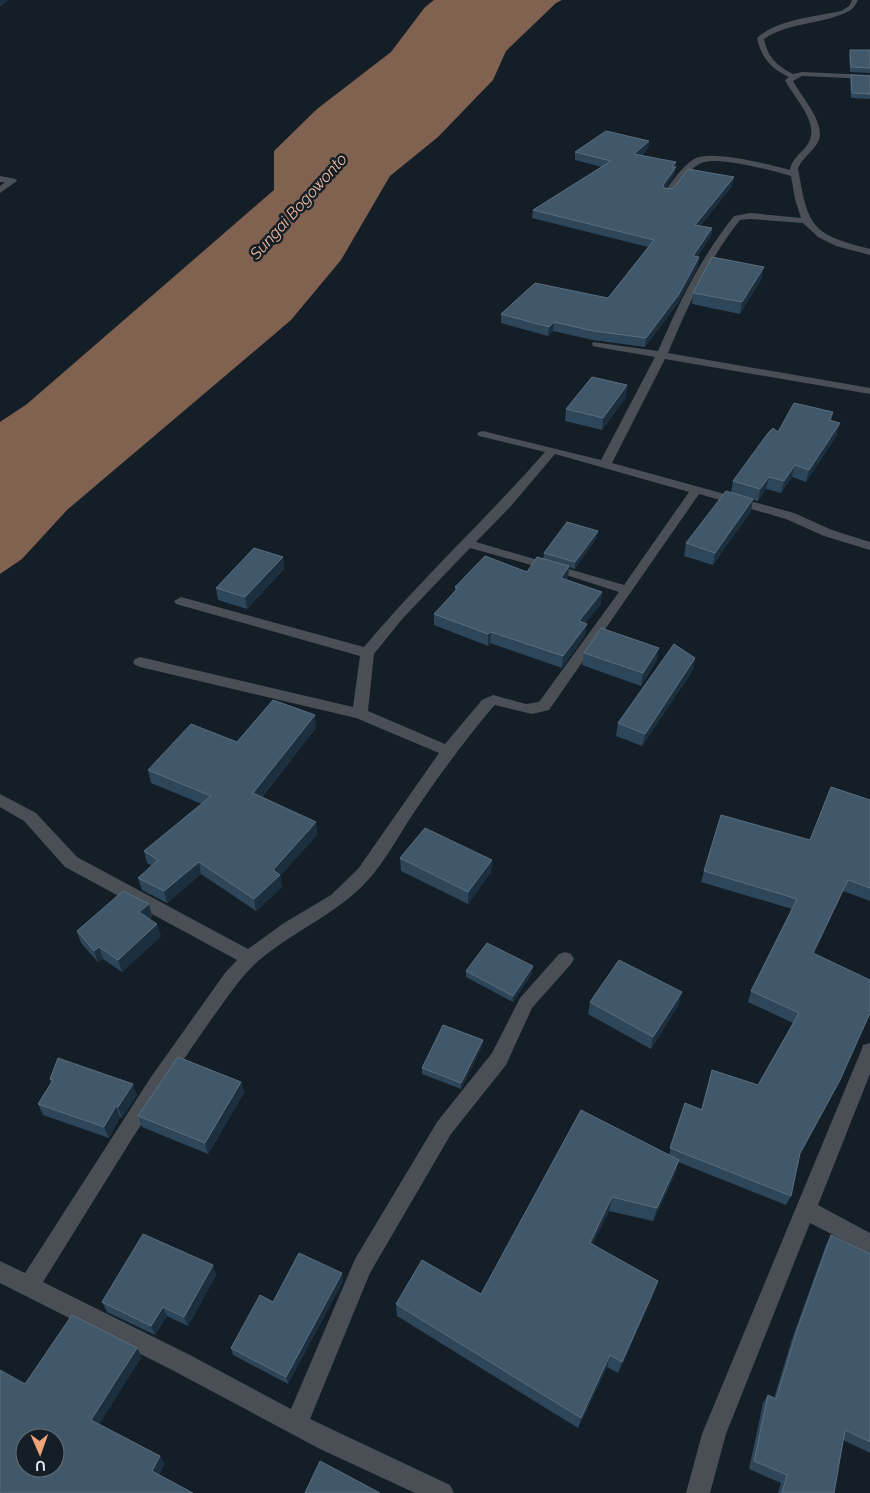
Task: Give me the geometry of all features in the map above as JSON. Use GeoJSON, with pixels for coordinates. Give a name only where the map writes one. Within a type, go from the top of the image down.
{"type":"FeatureCollection","features":[{"type":"Feature","properties":{"kind":"street"},"geometry":{"type":"LineString","coordinates":[[855,0],[851,7],[843,12],[788,26],[765,34],[760,38],[767,56],[777,70],[793,76],[812,74],[870,77]]}},
{"type":"Feature","properties":{"kind":"street"},"geometry":{"type":"LineString","coordinates":[[793,76],[789,80],[807,109],[816,129],[814,142],[795,164],[794,174],[806,221],[821,235],[839,244],[870,252]]}},
{"type":"Feature","properties":{"kind":"street"},"geometry":{"type":"LineString","coordinates":[[667,194],[685,171],[698,160],[722,160],[761,165],[794,174]]}},
{"type":"Feature","properties":{"kind":"street"},"geometry":{"type":"LineString","coordinates":[[0,179],[13,181],[0,190]]}},
{"type":"Feature","properties":{"kind":"street"},"geometry":{"type":"LineString","coordinates":[[605,464],[661,356],[688,294],[720,240],[737,218],[750,216],[806,221]]}},
{"type":"Feature","properties":{"kind":"street"},"geometry":{"type":"LineString","coordinates":[[598,344],[870,391]]}},
{"type":"Feature","properties":{"kind":"street"},"geometry":{"type":"LineString","coordinates":[[483,434],[553,450],[790,516],[828,533],[870,546]]}},
{"type":"Feature","properties":{"kind":"street"},"geometry":{"type":"LineString","coordinates":[[360,714],[367,653],[398,615],[507,502],[553,450]]}},
{"type":"Feature","properties":{"kind":"street"},"geometry":{"type":"LineString","coordinates":[[29,1286],[158,1083],[231,978],[250,958],[290,928],[337,900],[364,874],[448,751],[487,704],[493,700],[531,710],[539,710],[544,706],[696,490]]}},
{"type":"Feature","properties":{"kind":"street"},"geometry":{"type":"LineString","coordinates":[[467,543],[568,570],[627,590]]}},
{"type":"Feature","properties":{"kind":"street"},"geometry":{"type":"LineString","coordinates":[[181,601],[367,653]]}},
{"type":"Feature","properties":{"kind":"street"},"geometry":{"type":"LineString","coordinates":[[140,662],[360,714],[448,751]]}},
{"type":"Feature","properties":{"kind":"street"},"geometry":{"type":"LineString","coordinates":[[0,800],[30,817],[71,862],[250,958]]}},
{"type":"Feature","properties":{"kind":"street"},"geometry":{"type":"LineString","coordinates":[[296,1423],[362,1266],[444,1128],[499,1059],[526,1003],[565,959]]}},
{"type":"Feature","properties":{"kind":"street"},"geometry":{"type":"LineString","coordinates":[[698,1493],[714,1434],[870,1051]]}},
{"type":"Feature","properties":{"kind":"street"},"geometry":{"type":"LineString","coordinates":[[805,1209],[870,1244]]}},
{"type":"Feature","properties":{"kind":"street"},"geometry":{"type":"LineString","coordinates":[[0,1272],[182,1363],[328,1441],[442,1493]]}},
{"type":"Feature","properties":{"kind":"water","name":"Sungai Bogowonto"},"geometry":{"type":"Polygon","coordinates":[[[434,0],[562,0],[556,3],[506,51],[493,80],[438,137],[390,176],[341,260],[291,320],[67,510],[22,559],[0,574],[0,422],[27,404],[274,190],[274,151],[317,109],[391,52],[425,7],[434,0]]]}},
{"type":"Feature","properties":{"kind":"building"},"geometry":{"type":"Polygon","coordinates":[[[850,50],[870,50],[870,68],[851,67],[850,50]]]}},
{"type":"Feature","properties":{"kind":"building"},"geometry":{"type":"Polygon","coordinates":[[[851,75],[870,76],[870,94],[852,93],[851,75]]]}},
{"type":"Feature","properties":{"kind":"building"},"geometry":{"type":"Polygon","coordinates":[[[606,131],[649,141],[634,154],[676,162],[672,167],[676,167],[663,185],[664,188],[673,189],[688,169],[734,177],[695,225],[712,228],[693,256],[699,257],[679,294],[646,338],[593,331],[554,322],[549,327],[501,314],[535,283],[608,298],[654,240],[533,210],[611,161],[575,152],[606,131]]]}},
{"type":"Feature","properties":{"kind":"building"},"geometry":{"type":"Polygon","coordinates":[[[712,257],[764,267],[742,302],[693,293],[712,257]]]}},
{"type":"Feature","properties":{"kind":"building"},"geometry":{"type":"Polygon","coordinates":[[[592,377],[627,385],[603,418],[566,409],[592,377]]]}},
{"type":"Feature","properties":{"kind":"building"},"geometry":{"type":"Polygon","coordinates":[[[794,403],[833,412],[829,420],[840,423],[809,470],[795,465],[784,481],[769,477],[760,489],[733,481],[768,433],[773,428],[778,432],[794,403]]]}},
{"type":"Feature","properties":{"kind":"building"},"geometry":{"type":"Polygon","coordinates":[[[726,491],[753,499],[715,553],[686,543],[726,491]]]}},
{"type":"Feature","properties":{"kind":"building"},"geometry":{"type":"Polygon","coordinates":[[[567,522],[598,531],[575,562],[544,553],[567,522]]]}},
{"type":"Feature","properties":{"kind":"building"},"geometry":{"type":"Polygon","coordinates":[[[254,548],[283,557],[245,597],[216,588],[254,548]]]}},
{"type":"Feature","properties":{"kind":"building"},"geometry":{"type":"Polygon","coordinates":[[[485,556],[527,572],[537,557],[569,566],[561,578],[602,592],[579,621],[587,624],[563,656],[491,632],[488,634],[434,614],[458,588],[455,587],[485,556]]]}},
{"type":"Feature","properties":{"kind":"building"},"geometry":{"type":"Polygon","coordinates":[[[601,628],[659,648],[643,673],[584,653],[601,628]]]}},
{"type":"Feature","properties":{"kind":"building"},"geometry":{"type":"Polygon","coordinates":[[[674,644],[695,658],[645,734],[618,723],[674,644]]]}},
{"type":"Feature","properties":{"kind":"building"},"geometry":{"type":"Polygon","coordinates":[[[273,700],[315,715],[253,793],[316,822],[273,870],[280,875],[254,899],[199,862],[164,891],[138,878],[158,860],[144,851],[211,796],[148,770],[191,724],[237,742],[273,700]]]}},
{"type":"Feature","properties":{"kind":"building"},"geometry":{"type":"Polygon","coordinates":[[[831,787],[870,800],[870,888],[848,880],[813,953],[870,980],[870,1013],[840,1080],[800,1153],[791,1196],[670,1148],[685,1103],[702,1110],[712,1070],[758,1085],[799,1013],[751,991],[797,899],[704,871],[721,815],[810,840],[831,787]]]}},
{"type":"Feature","properties":{"kind":"building"},"geometry":{"type":"Polygon","coordinates":[[[425,828],[492,860],[468,892],[400,858],[425,828]]]}},
{"type":"Feature","properties":{"kind":"building"},"geometry":{"type":"Polygon","coordinates":[[[123,891],[149,904],[139,912],[157,924],[118,960],[99,947],[94,951],[77,931],[123,891]]]}},
{"type":"Feature","properties":{"kind":"building"},"geometry":{"type":"Polygon","coordinates":[[[487,943],[533,966],[513,996],[466,971],[487,943]]]}},
{"type":"Feature","properties":{"kind":"building"},"geometry":{"type":"Polygon","coordinates":[[[619,960],[682,992],[653,1037],[590,1002],[619,960]]]}},
{"type":"Feature","properties":{"kind":"building"},"geometry":{"type":"Polygon","coordinates":[[[443,1025],[483,1040],[461,1083],[422,1068],[443,1025]]]}},
{"type":"Feature","properties":{"kind":"building"},"geometry":{"type":"Polygon","coordinates":[[[178,1057],[241,1082],[205,1143],[138,1116],[178,1057]]]}},
{"type":"Feature","properties":{"kind":"building"},"geometry":{"type":"Polygon","coordinates":[[[58,1058],[133,1084],[118,1107],[116,1106],[104,1127],[38,1104],[53,1080],[50,1079],[58,1058]]]}},
{"type":"Feature","properties":{"kind":"building"},"geometry":{"type":"Polygon","coordinates":[[[581,1110],[679,1160],[657,1208],[612,1197],[590,1243],[658,1281],[622,1362],[610,1355],[581,1418],[396,1304],[422,1260],[481,1294],[581,1110]]]}},
{"type":"Feature","properties":{"kind":"building"},"geometry":{"type":"Polygon","coordinates":[[[143,1234],[213,1265],[184,1317],[163,1307],[151,1326],[102,1302],[143,1234]]]}},
{"type":"Feature","properties":{"kind":"building"},"geometry":{"type":"Polygon","coordinates":[[[831,1235],[870,1254],[870,1442],[845,1430],[834,1493],[782,1493],[787,1475],[754,1461],[768,1395],[776,1399],[797,1330],[831,1235]]]}},
{"type":"Feature","properties":{"kind":"building"},"geometry":{"type":"Polygon","coordinates":[[[299,1253],[342,1273],[286,1377],[231,1348],[260,1295],[273,1302],[299,1253]]]}},
{"type":"Feature","properties":{"kind":"building"},"geometry":{"type":"Polygon","coordinates":[[[72,1315],[137,1348],[91,1420],[160,1456],[152,1471],[193,1493],[0,1493],[0,1370],[25,1384],[72,1315]]]}},
{"type":"Feature","properties":{"kind":"building"},"geometry":{"type":"Polygon","coordinates":[[[320,1461],[380,1493],[305,1493],[320,1461]]]}}]}
